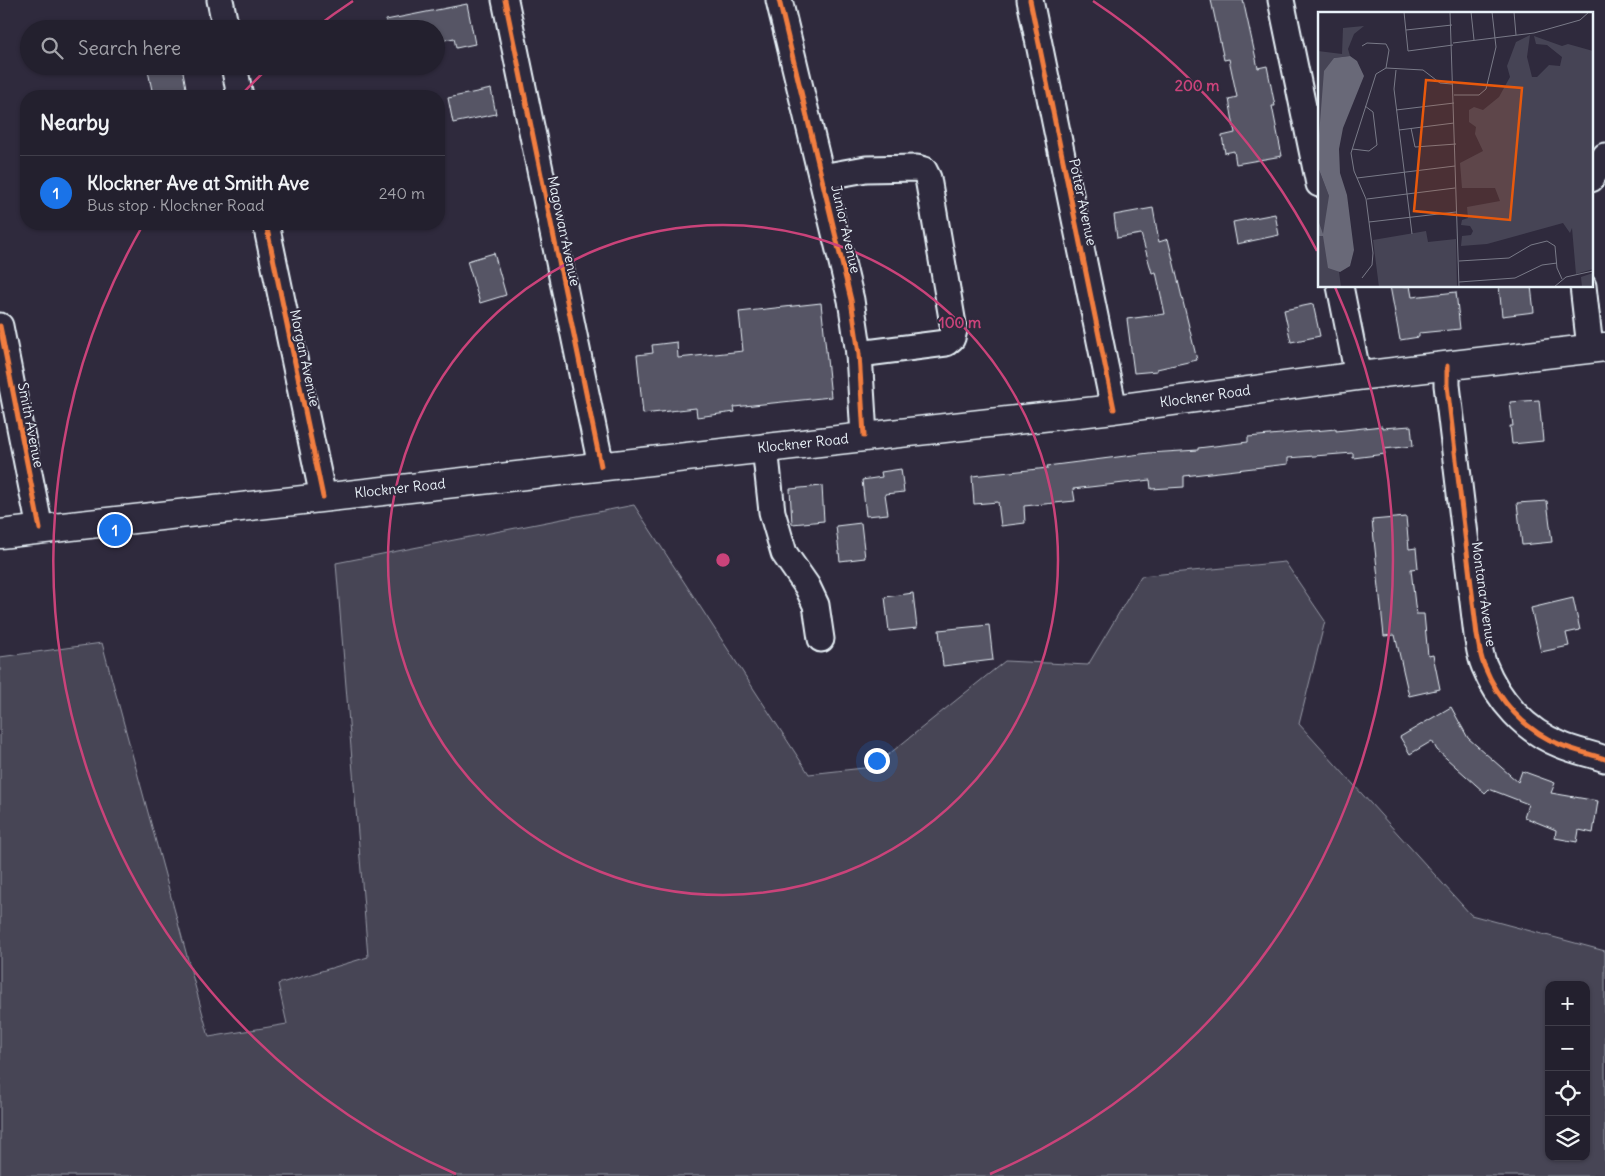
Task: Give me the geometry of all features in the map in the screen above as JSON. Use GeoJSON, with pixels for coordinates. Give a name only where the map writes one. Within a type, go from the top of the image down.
{"type":"FeatureCollection","features":[{"type":"Feature","properties":{"kind":"main road","name":"Klockner Road"},"geometry":{"type":"LineString","coordinates":[[0,534],[1114,409],[1358,376],[1598,348]]}},
{"type":"Feature","properties":{"kind":"street"},"geometry":{"type":"LineString","coordinates":[[220,0],[224,20]]}},
{"type":"Feature","properties":{"kind":"street","name":"Magowan Avenue"},"geometry":{"type":"LineString","coordinates":[[505,0],[601,466]]}},
{"type":"Feature","properties":{"kind":"street","name":"Junior Avenue"},"geometry":{"type":"LineString","coordinates":[[779,0],[851,300],[859,354],[864,436]]}},
{"type":"Feature","properties":{"kind":"street","name":"Potter Avenue"},"geometry":{"type":"LineString","coordinates":[[1030,0],[1114,409]]}},
{"type":"Feature","properties":{"kind":"street"},"geometry":{"type":"LineString","coordinates":[[1281,0],[1318,179]]}},
{"type":"Feature","properties":{"kind":"street"},"geometry":{"type":"LineString","coordinates":[[236,75],[239,90]]}},
{"type":"Feature","properties":{"kind":"street"},"geometry":{"type":"LineString","coordinates":[[1592,177],[1605,156]]}},
{"type":"Feature","properties":{"kind":"street"},"geometry":{"type":"LineString","coordinates":[[822,177],[866,169],[917,168],[924,170],[928,178],[954,330],[952,338],[946,343],[859,354]]}},
{"type":"Feature","properties":{"kind":"street","name":"Morgan Avenue"},"geometry":{"type":"LineString","coordinates":[[267,230],[322,497]]}},
{"type":"Feature","properties":{"kind":"street"},"geometry":{"type":"LineString","coordinates":[[1340,288],[1358,376]]}},
{"type":"Feature","properties":{"kind":"street"},"geometry":{"type":"LineString","coordinates":[[1583,288],[1598,348]]}},
{"type":"Feature","properties":{"kind":"street","name":"Smith Avenue"},"geometry":{"type":"LineString","coordinates":[[0,326],[6,384],[40,529]]}},
{"type":"Feature","properties":{"kind":"street","name":"Montana Avenue"},"geometry":{"type":"LineString","coordinates":[[1447,366],[1447,385],[1475,625],[1483,663],[1496,689],[1513,712],[1535,731],[1560,745],[1605,759]]}},
{"type":"Feature","properties":{"kind":"street"},"geometry":{"type":"LineString","coordinates":[[765,447],[772,512],[784,553],[807,586],[816,605],[822,639]]}},
{"type":"Feature","properties":{"kind":"shaded area"},"geometry":{"type":"Polygon","coordinates":[[[634,505],[809,774],[873,767],[1005,661],[1088,665],[1141,576],[1285,562],[1325,621],[1299,724],[1471,915],[1605,951],[1605,1176],[0,1176],[0,657],[102,643],[209,1037],[287,1024],[278,984],[368,957],[336,563],[634,505]]]}},
{"type":"Feature","properties":{"kind":"building"},"geometry":{"type":"Polygon","coordinates":[[[1211,0],[1243,0],[1258,68],[1267,66],[1275,106],[1272,106],[1282,156],[1236,164],[1234,151],[1225,153],[1222,136],[1235,133],[1229,99],[1237,97],[1229,59],[1224,60],[1211,0]]]}},
{"type":"Feature","properties":{"kind":"building"},"geometry":{"type":"Polygon","coordinates":[[[467,4],[475,44],[456,48],[454,38],[445,40],[445,20],[386,20],[467,4]]]}},
{"type":"Feature","properties":{"kind":"building"},"geometry":{"type":"Polygon","coordinates":[[[149,75],[184,75],[186,88],[152,90],[149,75]]]}},
{"type":"Feature","properties":{"kind":"building"},"geometry":{"type":"Polygon","coordinates":[[[491,89],[496,114],[453,123],[448,98],[491,89]]]}},
{"type":"Feature","properties":{"kind":"building"},"geometry":{"type":"Polygon","coordinates":[[[1153,208],[1159,242],[1168,239],[1197,360],[1157,369],[1157,371],[1134,373],[1127,319],[1165,314],[1156,272],[1152,273],[1141,234],[1117,238],[1114,215],[1153,208]]]}},
{"type":"Feature","properties":{"kind":"building"},"geometry":{"type":"Polygon","coordinates":[[[1275,214],[1279,235],[1237,244],[1233,222],[1275,214]]]}},
{"type":"Feature","properties":{"kind":"building"},"geometry":{"type":"Polygon","coordinates":[[[494,253],[506,295],[480,303],[467,261],[494,253]]]}},
{"type":"Feature","properties":{"kind":"building"},"geometry":{"type":"Polygon","coordinates":[[[1390,288],[1410,288],[1412,297],[1456,292],[1460,329],[1419,333],[1419,337],[1400,340],[1390,288]]]}},
{"type":"Feature","properties":{"kind":"building"},"geometry":{"type":"Polygon","coordinates":[[[1499,288],[1531,288],[1534,312],[1502,316],[1499,288]]]}},
{"type":"Feature","properties":{"kind":"building"},"geometry":{"type":"Polygon","coordinates":[[[821,303],[831,397],[734,407],[735,412],[697,417],[696,408],[643,414],[637,355],[653,353],[652,345],[677,342],[678,358],[743,351],[739,312],[821,303]]]}},
{"type":"Feature","properties":{"kind":"building"},"geometry":{"type":"Polygon","coordinates":[[[1313,304],[1320,336],[1291,342],[1284,310],[1313,304]]]}},
{"type":"Feature","properties":{"kind":"building"},"geometry":{"type":"Polygon","coordinates":[[[1539,400],[1543,441],[1512,444],[1510,426],[1513,426],[1510,402],[1539,400]]]}},
{"type":"Feature","properties":{"kind":"building"},"geometry":{"type":"Polygon","coordinates":[[[1382,426],[1382,428],[1411,426],[1413,446],[1384,449],[1385,454],[1353,458],[1353,453],[1288,458],[1288,464],[1184,476],[1184,487],[1151,489],[1150,480],[1073,489],[1075,501],[1024,506],[1025,523],[1001,526],[998,502],[974,504],[972,476],[1048,468],[1047,466],[1149,453],[1198,450],[1198,448],[1248,442],[1248,437],[1382,426]]]}},
{"type":"Feature","properties":{"kind":"building"},"geometry":{"type":"Polygon","coordinates":[[[901,469],[904,492],[885,494],[888,514],[866,516],[862,480],[882,477],[881,472],[901,469]]]}},
{"type":"Feature","properties":{"kind":"building"},"geometry":{"type":"Polygon","coordinates":[[[822,486],[824,521],[792,524],[790,489],[822,486]]]}},
{"type":"Feature","properties":{"kind":"building"},"geometry":{"type":"Polygon","coordinates":[[[1547,501],[1552,542],[1522,545],[1517,503],[1547,501]]]}},
{"type":"Feature","properties":{"kind":"building"},"geometry":{"type":"Polygon","coordinates":[[[1406,517],[1409,549],[1416,548],[1418,568],[1411,569],[1416,614],[1424,614],[1428,656],[1433,655],[1440,689],[1409,696],[1395,635],[1384,636],[1372,520],[1406,517]]]}},
{"type":"Feature","properties":{"kind":"building"},"geometry":{"type":"Polygon","coordinates":[[[861,523],[865,558],[840,561],[836,526],[861,523]]]}},
{"type":"Feature","properties":{"kind":"building"},"geometry":{"type":"Polygon","coordinates":[[[913,593],[917,628],[889,631],[885,597],[913,593]]]}},
{"type":"Feature","properties":{"kind":"building"},"geometry":{"type":"Polygon","coordinates":[[[1573,598],[1580,630],[1566,633],[1569,646],[1541,652],[1531,608],[1573,598]]]}},
{"type":"Feature","properties":{"kind":"building"},"geometry":{"type":"Polygon","coordinates":[[[989,625],[993,660],[943,666],[939,630],[989,625]]]}},
{"type":"Feature","properties":{"kind":"building"},"geometry":{"type":"Polygon","coordinates":[[[1451,707],[1468,738],[1518,782],[1522,771],[1555,783],[1551,793],[1598,801],[1593,833],[1579,830],[1577,842],[1555,838],[1556,830],[1524,817],[1528,804],[1489,789],[1485,793],[1437,750],[1432,741],[1410,754],[1400,737],[1451,707]]]}},
{"type":"Feature","properties":{"kind":"cycle path"},"geometry":{"type":"LineString","coordinates":[[505,0],[601,466]]}},
{"type":"Feature","properties":{"kind":"cycle path"},"geometry":{"type":"LineString","coordinates":[[779,0],[851,300],[859,354],[864,436]]}},
{"type":"Feature","properties":{"kind":"cycle path"},"geometry":{"type":"LineString","coordinates":[[1030,0],[1114,409]]}},
{"type":"Feature","properties":{"kind":"cycle path"},"geometry":{"type":"LineString","coordinates":[[267,230],[323,497]]}},
{"type":"Feature","properties":{"kind":"cycle path"},"geometry":{"type":"LineString","coordinates":[[0,326],[40,529]]}},
{"type":"Feature","properties":{"kind":"cycle path"},"geometry":{"type":"LineString","coordinates":[[1447,366],[1447,385],[1477,635],[1484,665],[1505,702],[1514,713],[1536,732],[1566,747],[1605,759]]}},
{"type":"Feature","properties":{"kind":"place","name":"Klockner Ave at Smith Ave"},"geometry":{"type":"Point","coordinates":[115,530]}}]}
